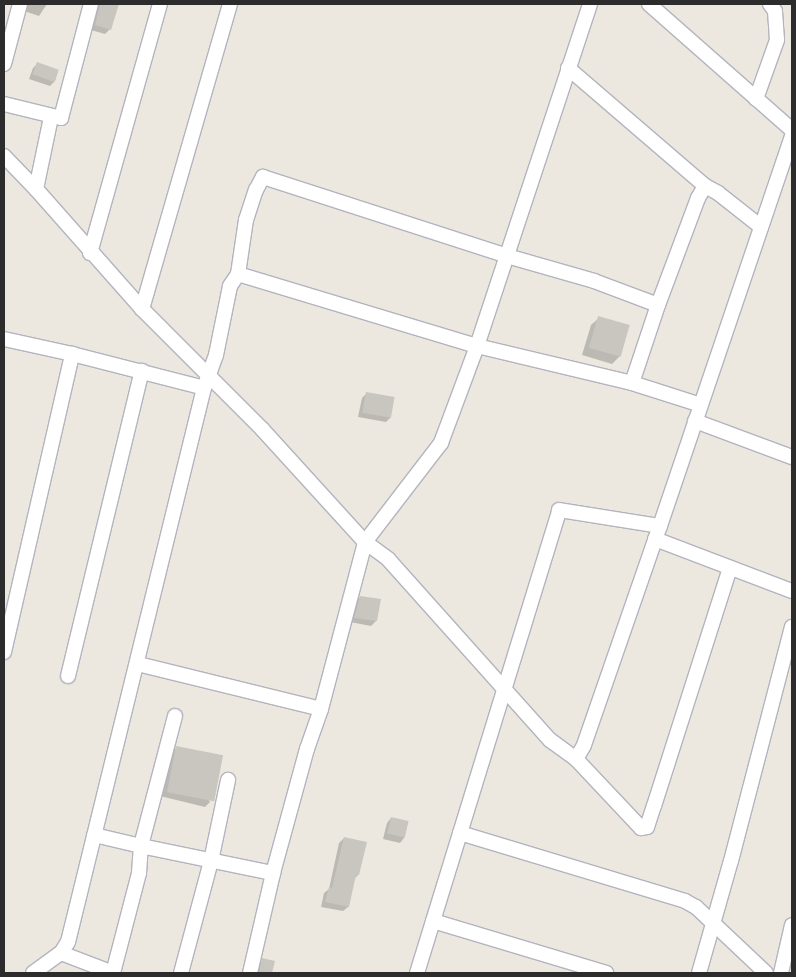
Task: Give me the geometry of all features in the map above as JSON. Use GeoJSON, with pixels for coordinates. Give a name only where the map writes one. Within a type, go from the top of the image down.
{"type":"FeatureCollection","features":[{"type":"Feature","properties":{"kind":"street"},"geometry":{"type":"LineString","coordinates":[[4,64],[20,4]]}},
{"type":"Feature","properties":{"kind":"street"},"geometry":{"type":"LineString","coordinates":[[4,104],[61,118],[91,4]]}},
{"type":"Feature","properties":{"kind":"street"},"geometry":{"type":"LineString","coordinates":[[90,253],[160,4]]}},
{"type":"Feature","properties":{"kind":"street"},"geometry":{"type":"LineString","coordinates":[[142,309],[230,4]]}},
{"type":"Feature","properties":{"kind":"street"},"geometry":{"type":"LineString","coordinates":[[250,973],[273,874],[306,749],[321,709],[365,542],[441,443],[477,346],[590,4]]}},
{"type":"Feature","properties":{"kind":"street"},"geometry":{"type":"LineString","coordinates":[[648,4],[792,130]]}},
{"type":"Feature","properties":{"kind":"street"},"geometry":{"type":"LineString","coordinates":[[756,99],[777,40],[775,11],[770,4]]}},
{"type":"Feature","properties":{"kind":"street"},"geometry":{"type":"LineString","coordinates":[[568,68],[705,186],[718,193],[761,228]]}},
{"type":"Feature","properties":{"kind":"street"},"geometry":{"type":"LineString","coordinates":[[36,189],[51,117]]}},
{"type":"Feature","properties":{"kind":"street"},"geometry":{"type":"LineString","coordinates":[[576,759],[584,745],[660,526],[792,135]]}},
{"type":"Feature","properties":{"kind":"street"},"geometry":{"type":"LineString","coordinates":[[4,156],[36,189],[90,253],[206,382],[262,429],[365,542],[388,559],[550,740],[576,759],[641,828],[646,827],[730,568]]}},
{"type":"Feature","properties":{"kind":"street"},"geometry":{"type":"LineString","coordinates":[[33,973],[61,953],[68,942],[206,382],[216,355],[230,286],[238,274],[246,220],[256,190],[263,177],[507,256],[594,282],[658,305]]}},
{"type":"Feature","properties":{"kind":"street"},"geometry":{"type":"LineString","coordinates":[[632,383],[658,305],[698,198],[705,186]]}},
{"type":"Feature","properties":{"kind":"street"},"geometry":{"type":"LineString","coordinates":[[238,274],[477,346],[632,383],[700,405]]}},
{"type":"Feature","properties":{"kind":"street"},"geometry":{"type":"LineString","coordinates":[[4,339],[142,371],[206,382]]}},
{"type":"Feature","properties":{"kind":"street"},"geometry":{"type":"LineString","coordinates":[[4,652],[72,354]]}},
{"type":"Feature","properties":{"kind":"street"},"geometry":{"type":"LineString","coordinates":[[68,676],[142,371]]}},
{"type":"Feature","properties":{"kind":"street"},"geometry":{"type":"LineString","coordinates":[[695,420],[792,457]]}},
{"type":"Feature","properties":{"kind":"street"},"geometry":{"type":"LineString","coordinates":[[417,973],[559,510],[660,526]]}},
{"type":"Feature","properties":{"kind":"street"},"geometry":{"type":"LineString","coordinates":[[655,540],[792,592]]}},
{"type":"Feature","properties":{"kind":"street"},"geometry":{"type":"LineString","coordinates":[[699,973],[712,922],[731,861],[792,627]]}},
{"type":"Feature","properties":{"kind":"street"},"geometry":{"type":"LineString","coordinates":[[138,664],[321,709]]}},
{"type":"Feature","properties":{"kind":"street"},"geometry":{"type":"LineString","coordinates":[[61,953],[114,973],[139,873],[141,846],[175,716]]}},
{"type":"Feature","properties":{"kind":"street"},"geometry":{"type":"LineString","coordinates":[[182,973],[211,861],[228,780]]}},
{"type":"Feature","properties":{"kind":"street"},"geometry":{"type":"LineString","coordinates":[[460,833],[686,900],[696,907],[766,973]]}},
{"type":"Feature","properties":{"kind":"street"},"geometry":{"type":"LineString","coordinates":[[94,835],[273,874]]}},
{"type":"Feature","properties":{"kind":"street"},"geometry":{"type":"LineString","coordinates":[[433,921],[606,973]]}},
{"type":"Feature","properties":{"kind":"street"},"geometry":{"type":"LineString","coordinates":[[781,973],[792,925]]}},
{"type":"Feature","properties":{"kind":"building"},"geometry":{"type":"Polygon","coordinates":[[[100,4],[119,4],[111,30],[95,25],[100,4]]]}},
{"type":"Feature","properties":{"kind":"building"},"geometry":{"type":"Polygon","coordinates":[[[37,62],[59,70],[54,82],[33,74],[37,62]]]}},
{"type":"Feature","properties":{"kind":"building"},"geometry":{"type":"Polygon","coordinates":[[[598,316],[630,325],[621,357],[589,348],[598,316]]]}},
{"type":"Feature","properties":{"kind":"building"},"geometry":{"type":"Polygon","coordinates":[[[366,392],[395,397],[391,418],[362,413],[366,392]]]}},
{"type":"Feature","properties":{"kind":"building"},"geometry":{"type":"Polygon","coordinates":[[[360,596],[381,599],[377,621],[354,618],[360,596]]]}},
{"type":"Feature","properties":{"kind":"building"},"geometry":{"type":"Polygon","coordinates":[[[176,746],[223,755],[214,801],[167,792],[176,746]]]}},
{"type":"Feature","properties":{"kind":"building"},"geometry":{"type":"Polygon","coordinates":[[[391,817],[409,821],[405,838],[387,834],[391,817]]]}},
{"type":"Feature","properties":{"kind":"building"},"geometry":{"type":"Polygon","coordinates":[[[344,837],[367,842],[359,875],[356,875],[349,907],[325,902],[329,887],[332,888],[344,837]]]}},
{"type":"Feature","properties":{"kind":"building"},"geometry":{"type":"Polygon","coordinates":[[[262,958],[275,961],[272,973],[259,973],[262,958]]]}}]}
